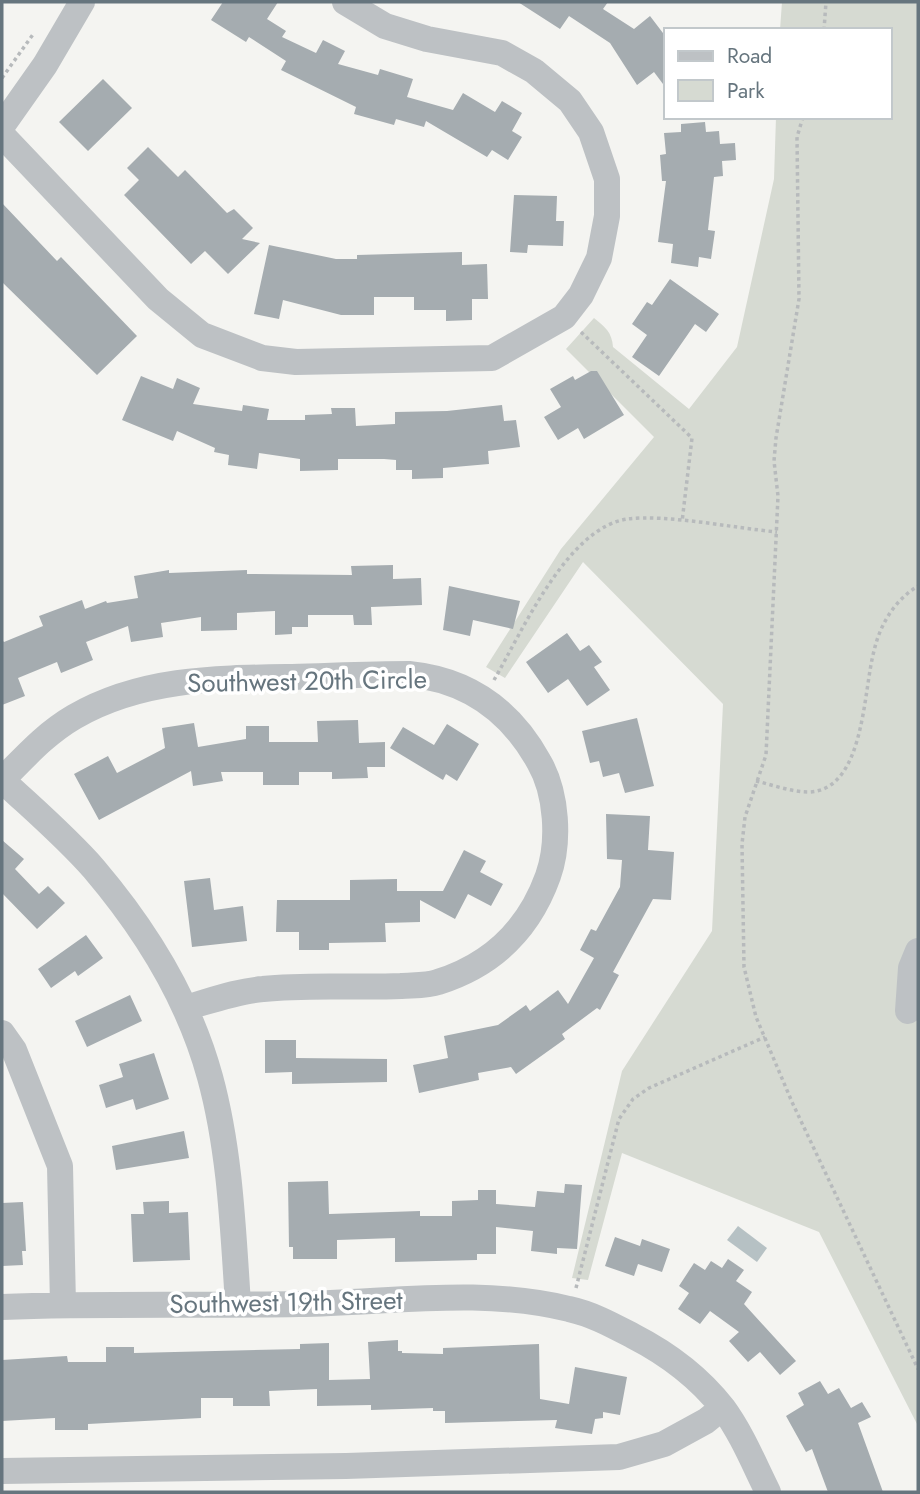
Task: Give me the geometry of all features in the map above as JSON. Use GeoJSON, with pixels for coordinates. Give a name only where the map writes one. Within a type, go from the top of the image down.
{"type":"FeatureCollection","features":[{"type":"Feature","properties":{"kind":"street"},"geometry":{"type":"LineString","coordinates":[[2,127],[45,65],[82,2]]}},
{"type":"Feature","properties":{"kind":"street"},"geometry":{"type":"LineString","coordinates":[[2,135],[158,299],[202,335],[261,358],[345,362],[492,358],[564,317],[582,295],[599,258],[607,216],[607,179],[591,132],[570,101],[534,71],[502,53],[427,39],[385,26],[345,2]]}},
{"type":"Feature","properties":{"kind":"street","name":"Southwest 20th Circle"},"geometry":{"type":"LineString","coordinates":[[2,780],[34,745],[73,717],[130,693],[178,682],[409,674],[435,676],[484,698],[502,712],[527,739],[542,766],[553,806],[554,840],[549,872],[539,899],[520,930],[494,955],[436,983],[262,989],[185,1009]]}},
{"type":"Feature","properties":{"kind":"street"},"geometry":{"type":"LineString","coordinates":[[2,780],[101,878],[146,940],[185,1009],[210,1076],[222,1137],[229,1181],[237,1304]]}},
{"type":"Feature","properties":{"kind":"street"},"geometry":{"type":"LineString","coordinates":[[908,1011],[911,968],[918,951]]}},
{"type":"Feature","properties":{"kind":"street"},"geometry":{"type":"LineString","coordinates":[[2,1033],[14,1050],[60,1166],[63,1305]]}},
{"type":"Feature","properties":{"kind":"street","name":"Southwest 19th Street"},"geometry":{"type":"LineString","coordinates":[[2,1307],[471,1298],[530,1302],[570,1309],[602,1320],[653,1346],[691,1373],[722,1408],[740,1434],[768,1492]]}},
{"type":"Feature","properties":{"kind":"street"},"geometry":{"type":"LineString","coordinates":[[2,1471],[346,1466],[619,1457],[664,1444],[706,1421],[722,1408]]}},
{"type":"Feature","properties":{"kind":"path"},"geometry":{"type":"LineString","coordinates":[[824,28],[826,2]]}},
{"type":"Feature","properties":{"kind":"path"},"geometry":{"type":"LineString","coordinates":[[2,78],[40,25]]}},
{"type":"Feature","properties":{"kind":"path"},"geometry":{"type":"LineString","coordinates":[[802,119],[797,137],[799,299],[776,438],[777,531],[766,755],[745,817],[743,844],[744,967],[756,1017],[918,1370]]}},
{"type":"Feature","properties":{"kind":"path"},"geometry":{"type":"LineString","coordinates":[[564,317],[692,438],[682,522]]}},
{"type":"Feature","properties":{"kind":"path"},"geometry":{"type":"LineString","coordinates":[[484,698],[577,546],[600,530],[625,519],[777,531]]}},
{"type":"Feature","properties":{"kind":"path"},"geometry":{"type":"LineString","coordinates":[[756,781],[790,790],[812,792],[841,777],[856,750],[874,649],[887,618],[904,595],[918,586]]}},
{"type":"Feature","properties":{"kind":"path"},"geometry":{"type":"LineString","coordinates":[[570,1309],[619,1119],[633,1099],[649,1088],[765,1037]]}},
{"type":"Feature","properties":{"kind":"green space"},"geometry":{"type":"Polygon","coordinates":[[[782,2],[918,2],[918,1426],[819,1232],[622,1153],[588,1280],[572,1278],[622,1071],[712,931],[723,704],[583,562],[505,678],[486,667],[561,549],[654,437],[566,349],[594,318],[605,327],[613,347],[689,409],[737,347],[774,179],[776,119],[892,119],[892,28],[780,28],[782,2]]]}},
{"type":"Feature","properties":{"kind":"shaded area"},"geometry":{"type":"Polygon","coordinates":[[[738,1226],[767,1248],[757,1262],[727,1240],[738,1226]]]}},
{"type":"Feature","properties":{"kind":"building"},"geometry":{"type":"Polygon","coordinates":[[[223,2],[278,2],[267,19],[286,31],[282,37],[316,53],[323,40],[345,51],[338,64],[378,75],[380,69],[413,79],[407,97],[453,110],[463,93],[495,112],[502,101],[522,113],[512,131],[522,137],[508,160],[492,150],[487,157],[426,121],[424,127],[396,119],[394,125],[354,114],[356,107],[281,70],[286,61],[249,37],[246,42],[211,20],[223,2]]]}},
{"type":"Feature","properties":{"kind":"building"},"geometry":{"type":"Polygon","coordinates":[[[518,2],[608,2],[603,9],[634,29],[650,16],[664,34],[664,85],[654,72],[637,85],[610,43],[569,16],[560,29],[518,2]]]}},
{"type":"Feature","properties":{"kind":"building"},"geometry":{"type":"Polygon","coordinates":[[[103,79],[132,108],[88,151],[59,122],[103,79]]]}},
{"type":"Feature","properties":{"kind":"building"},"geometry":{"type":"Polygon","coordinates":[[[705,122],[706,132],[719,131],[720,144],[735,143],[736,160],[722,161],[723,176],[714,177],[708,230],[715,231],[711,259],[699,257],[698,267],[671,263],[673,244],[658,242],[666,181],[662,181],[660,155],[666,154],[664,133],[681,132],[681,124],[705,122]]]}},
{"type":"Feature","properties":{"kind":"building"},"geometry":{"type":"Polygon","coordinates":[[[148,147],[178,177],[185,170],[227,213],[234,209],[253,228],[242,239],[260,243],[228,274],[205,251],[191,264],[124,195],[139,180],[127,168],[148,147]]]}},
{"type":"Feature","properties":{"kind":"building"},"geometry":{"type":"Polygon","coordinates":[[[514,195],[557,196],[556,221],[564,221],[563,246],[528,245],[527,253],[510,252],[514,195]]]}},
{"type":"Feature","properties":{"kind":"building"},"geometry":{"type":"Polygon","coordinates":[[[2,203],[57,261],[61,257],[137,336],[97,375],[2,282],[2,203]]]}},
{"type":"Feature","properties":{"kind":"building"},"geometry":{"type":"Polygon","coordinates":[[[269,245],[336,259],[357,259],[357,255],[462,252],[462,265],[487,264],[488,299],[472,299],[472,320],[446,321],[446,310],[414,310],[414,297],[374,297],[374,315],[341,315],[283,300],[279,319],[254,314],[269,245]]]}},
{"type":"Feature","properties":{"kind":"building"},"geometry":{"type":"Polygon","coordinates":[[[670,279],[719,314],[706,332],[695,324],[659,376],[632,357],[647,335],[632,324],[647,302],[652,305],[670,279]]]}},
{"type":"Feature","properties":{"kind":"building"},"geometry":{"type":"Polygon","coordinates":[[[591,371],[597,371],[624,415],[584,439],[578,428],[558,440],[544,417],[561,407],[550,389],[573,376],[575,380],[591,371]]]}},
{"type":"Feature","properties":{"kind":"building"},"geometry":{"type":"Polygon","coordinates":[[[141,376],[173,389],[177,378],[200,388],[193,404],[242,411],[243,405],[269,409],[267,420],[305,420],[305,415],[332,414],[331,408],[355,408],[356,426],[395,424],[395,412],[447,411],[502,405],[504,421],[516,420],[520,447],[488,451],[489,464],[443,468],[443,478],[412,479],[412,470],[396,470],[396,460],[384,459],[338,459],[338,470],[300,471],[300,459],[259,453],[257,469],[228,465],[229,455],[214,452],[215,448],[177,431],[173,441],[122,420],[141,376]]]}},
{"type":"Feature","properties":{"kind":"building"},"geometry":{"type":"Polygon","coordinates":[[[393,565],[393,579],[421,578],[422,605],[371,607],[372,625],[354,625],[353,615],[308,615],[308,627],[292,627],[292,634],[275,635],[275,611],[237,613],[237,630],[201,631],[201,617],[161,623],[163,637],[131,642],[128,626],[86,642],[93,660],[61,673],[57,662],[18,678],[25,696],[2,705],[2,640],[4,642],[43,626],[39,616],[82,600],[85,609],[106,601],[138,598],[134,576],[169,570],[169,573],[247,570],[247,574],[352,575],[351,566],[393,565]]]}},
{"type":"Feature","properties":{"kind":"building"},"geometry":{"type":"Polygon","coordinates":[[[449,586],[520,601],[513,629],[473,620],[470,636],[443,630],[449,586]]]}},
{"type":"Feature","properties":{"kind":"building"},"geometry":{"type":"Polygon","coordinates":[[[567,633],[580,651],[589,645],[602,662],[594,667],[610,690],[587,706],[568,679],[548,693],[526,662],[567,633]]]}},
{"type":"Feature","properties":{"kind":"building"},"geometry":{"type":"Polygon","coordinates":[[[637,718],[654,786],[625,793],[619,773],[603,777],[599,761],[590,763],[582,731],[637,718]]]}},
{"type":"Feature","properties":{"kind":"building"},"geometry":{"type":"Polygon","coordinates":[[[358,720],[359,743],[385,742],[385,767],[367,767],[368,778],[332,779],[332,772],[299,772],[299,785],[263,785],[263,772],[221,772],[223,781],[193,786],[191,771],[99,820],[74,774],[108,756],[117,773],[165,748],[162,728],[194,723],[198,747],[246,739],[246,726],[269,726],[269,742],[318,742],[317,721],[358,720]]]}},
{"type":"Feature","properties":{"kind":"building"},"geometry":{"type":"Polygon","coordinates":[[[447,724],[479,744],[457,781],[446,774],[443,780],[390,748],[403,727],[434,745],[447,724]]]}},
{"type":"Feature","properties":{"kind":"building"},"geometry":{"type":"Polygon","coordinates":[[[606,814],[650,816],[648,850],[674,852],[671,900],[653,899],[613,972],[619,975],[600,1010],[597,1008],[562,1034],[565,1039],[516,1074],[511,1067],[478,1073],[479,1080],[419,1093],[413,1065],[448,1058],[444,1036],[498,1025],[526,1005],[530,1011],[558,990],[568,1004],[594,958],[580,950],[591,929],[596,931],[620,887],[622,860],[607,859],[606,814]]]}},
{"type":"Feature","properties":{"kind":"building"},"geometry":{"type":"Polygon","coordinates":[[[2,840],[24,859],[15,869],[39,894],[48,886],[65,903],[37,929],[2,893],[2,840]]]}},
{"type":"Feature","properties":{"kind":"building"},"geometry":{"type":"Polygon","coordinates":[[[464,850],[486,861],[480,872],[503,884],[491,906],[468,894],[455,919],[420,900],[420,922],[385,923],[386,942],[329,943],[329,950],[299,950],[299,932],[276,932],[277,900],[350,900],[350,880],[397,879],[397,891],[443,891],[464,850]]]}},
{"type":"Feature","properties":{"kind":"building"},"geometry":{"type":"Polygon","coordinates":[[[210,878],[214,910],[243,906],[247,941],[192,947],[184,881],[210,878]]]}},
{"type":"Feature","properties":{"kind":"building"},"geometry":{"type":"Polygon","coordinates":[[[86,935],[103,958],[78,976],[75,971],[51,988],[38,969],[86,935]]]}},
{"type":"Feature","properties":{"kind":"building"},"geometry":{"type":"Polygon","coordinates":[[[130,995],[142,1021],[87,1047],[75,1021],[130,995]]]}},
{"type":"Feature","properties":{"kind":"building"},"geometry":{"type":"Polygon","coordinates":[[[265,1040],[296,1040],[296,1058],[387,1059],[387,1082],[292,1084],[292,1072],[265,1073],[265,1040]]]}},
{"type":"Feature","properties":{"kind":"building"},"geometry":{"type":"Polygon","coordinates":[[[154,1053],[169,1099],[136,1110],[133,1099],[106,1108],[99,1085],[123,1077],[119,1064],[154,1053]]]}},
{"type":"Feature","properties":{"kind":"building"},"geometry":{"type":"Polygon","coordinates":[[[184,1131],[189,1158],[116,1170],[112,1146],[184,1131]]]}},
{"type":"Feature","properties":{"kind":"building"},"geometry":{"type":"Polygon","coordinates":[[[328,1181],[329,1214],[420,1211],[420,1216],[452,1216],[452,1201],[478,1200],[478,1190],[496,1190],[496,1204],[535,1207],[537,1191],[564,1193],[565,1184],[582,1185],[577,1249],[557,1248],[557,1254],[531,1251],[533,1231],[496,1227],[496,1254],[477,1254],[477,1260],[395,1262],[395,1238],[337,1240],[337,1259],[293,1259],[293,1247],[289,1247],[288,1182],[328,1181]]]}},
{"type":"Feature","properties":{"kind":"building"},"geometry":{"type":"Polygon","coordinates":[[[169,1201],[169,1213],[188,1212],[190,1260],[133,1262],[131,1214],[144,1214],[143,1202],[169,1201]]]}},
{"type":"Feature","properties":{"kind":"building"},"geometry":{"type":"Polygon","coordinates":[[[23,1202],[26,1251],[22,1251],[23,1265],[2,1266],[2,1203],[23,1202]]]}},
{"type":"Feature","properties":{"kind":"building"},"geometry":{"type":"Polygon","coordinates":[[[615,1237],[640,1246],[642,1239],[670,1249],[662,1272],[638,1264],[634,1276],[605,1266],[615,1237]]]}},
{"type":"Feature","properties":{"kind":"building"},"geometry":{"type":"Polygon","coordinates":[[[728,1259],[744,1270],[736,1281],[752,1292],[744,1304],[796,1361],[780,1375],[760,1352],[748,1362],[729,1341],[739,1332],[710,1311],[700,1324],[678,1309],[689,1293],[679,1286],[694,1263],[705,1270],[711,1261],[722,1268],[728,1259]]]}},
{"type":"Feature","properties":{"kind":"building"},"geometry":{"type":"Polygon","coordinates":[[[398,1340],[398,1351],[402,1353],[443,1354],[443,1348],[539,1344],[540,1399],[569,1404],[575,1367],[627,1377],[620,1415],[603,1412],[603,1418],[595,1419],[592,1434],[555,1428],[557,1420],[445,1423],[445,1411],[433,1411],[433,1408],[371,1410],[371,1405],[317,1406],[317,1389],[269,1391],[270,1406],[233,1406],[233,1398],[201,1398],[201,1418],[88,1424],[88,1430],[55,1430],[55,1418],[2,1421],[2,1360],[67,1356],[68,1362],[106,1362],[106,1347],[134,1347],[134,1353],[300,1349],[300,1344],[329,1343],[329,1380],[370,1379],[368,1342],[398,1340]]]}},
{"type":"Feature","properties":{"kind":"building"},"geometry":{"type":"Polygon","coordinates":[[[820,1381],[828,1394],[839,1388],[851,1408],[862,1402],[871,1417],[858,1423],[883,1492],[828,1492],[812,1449],[806,1452],[786,1416],[804,1405],[798,1393],[820,1381]]]}}]}
